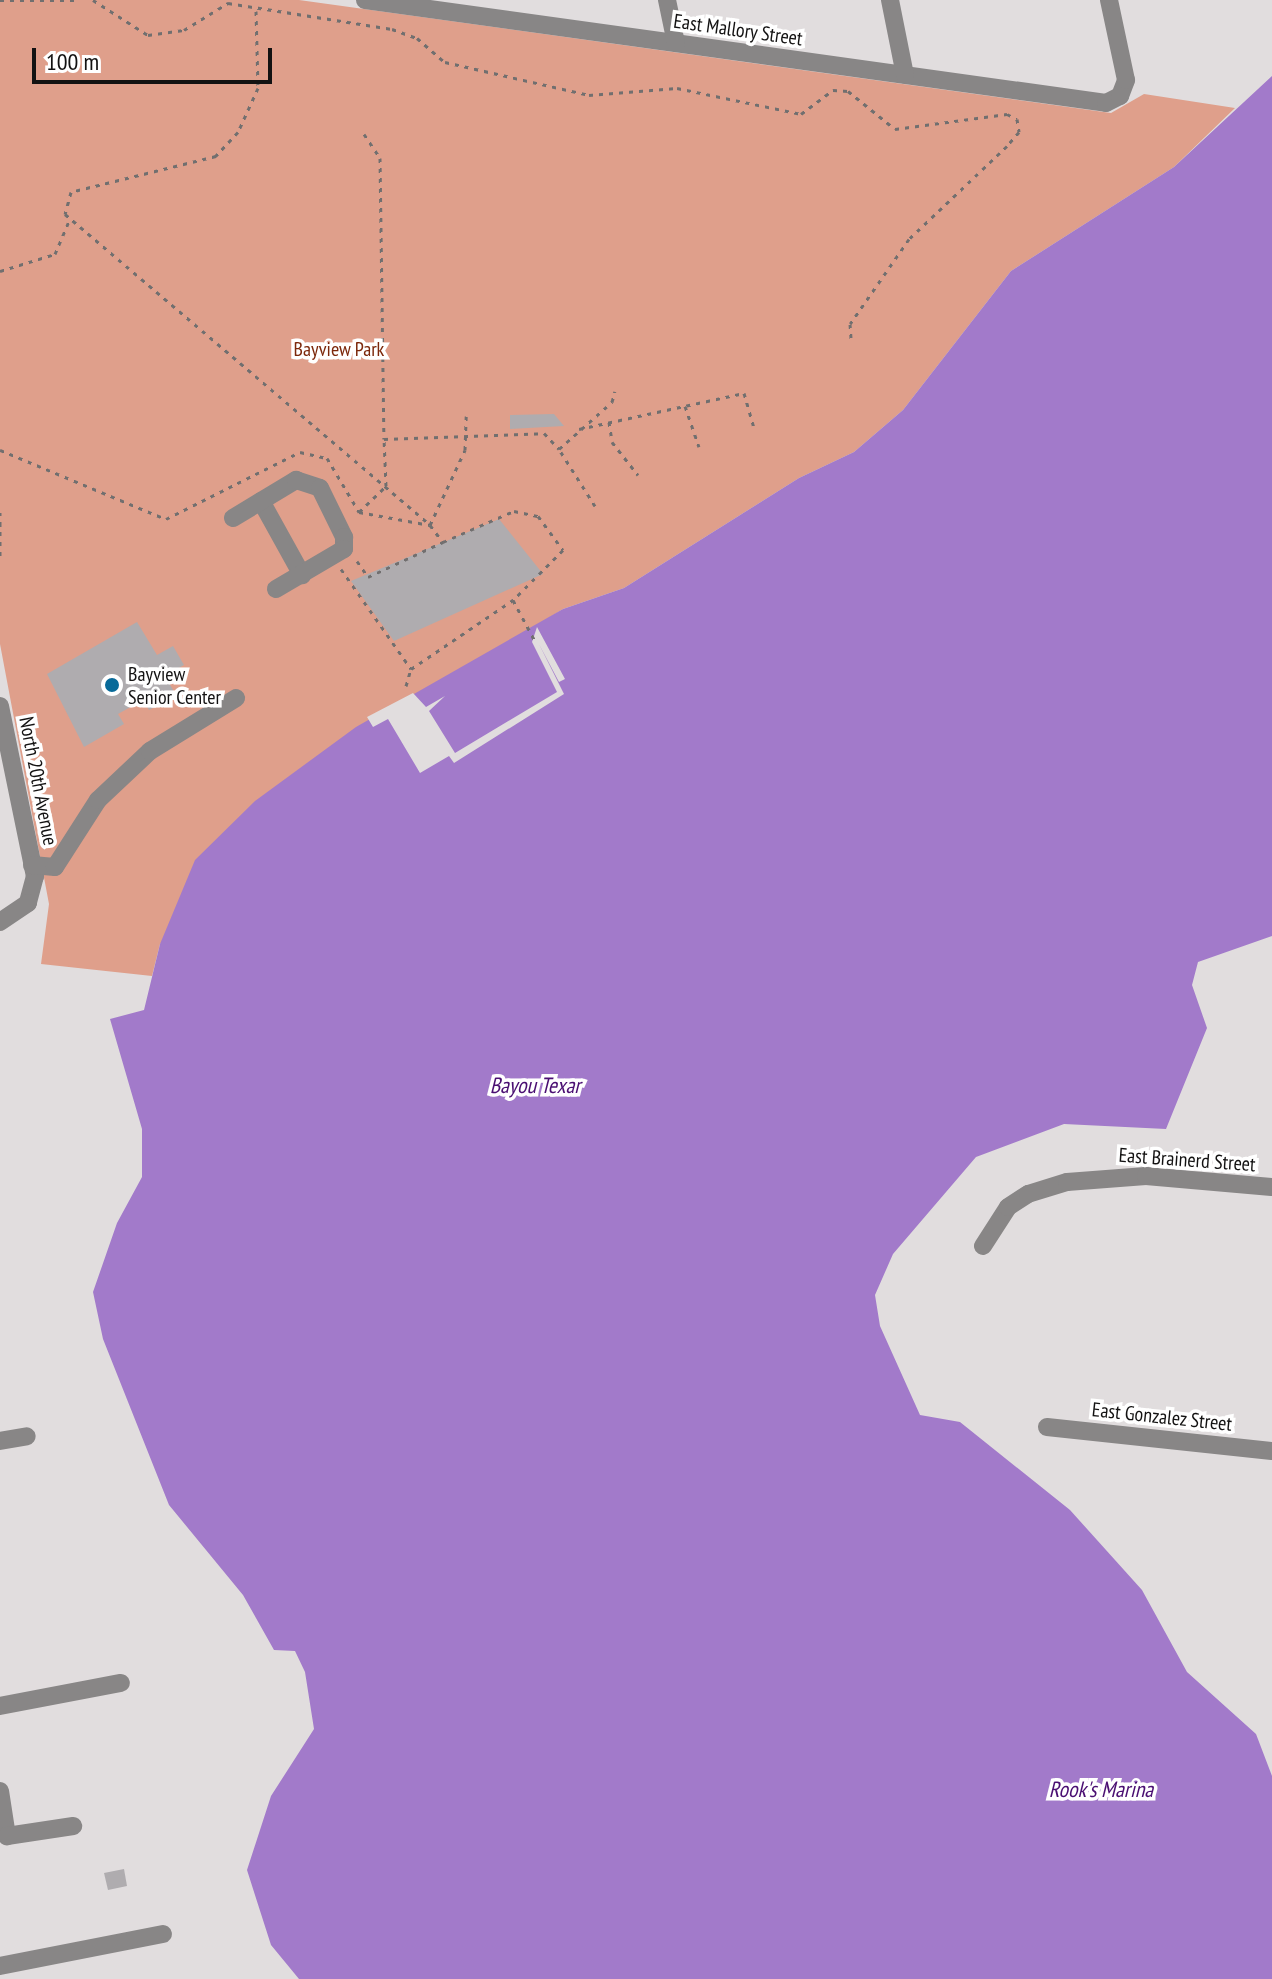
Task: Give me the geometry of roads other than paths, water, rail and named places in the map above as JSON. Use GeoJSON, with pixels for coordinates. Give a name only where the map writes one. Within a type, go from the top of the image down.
{"type":"FeatureCollection","features":[{"type":"Feature","properties":{"kind":"street","name":"East Mallory Street"},"geometry":{"type":"LineString","coordinates":[[365,0],[444,6],[676,43],[1106,103],[1120,96],[1126,80],[1109,0]]}},
{"type":"Feature","properties":{"kind":"street"},"geometry":{"type":"LineString","coordinates":[[667,0],[676,43]]}},
{"type":"Feature","properties":{"kind":"street"},"geometry":{"type":"LineString","coordinates":[[890,0],[905,75]]}},
{"type":"Feature","properties":{"kind":"street"},"geometry":{"type":"LineString","coordinates":[[233,518],[296,480],[320,488],[344,537],[344,549],[276,589]]}},
{"type":"Feature","properties":{"kind":"street"},"geometry":{"type":"LineString","coordinates":[[261,501],[302,575]]}},
{"type":"Feature","properties":{"kind":"street"},"geometry":{"type":"LineString","coordinates":[[32,865],[55,867],[98,800],[140,761],[236,698]]}},
{"type":"Feature","properties":{"kind":"street","name":"North 20th Avenue"},"geometry":{"type":"LineString","coordinates":[[0,706],[32,865],[28,903],[0,922]]}},
{"type":"Feature","properties":{"kind":"street","name":"East Brainerd Street"},"geometry":{"type":"LineString","coordinates":[[983,1246],[1008,1207],[1028,1194],[1067,1182],[1146,1176],[1272,1187]]}},
{"type":"Feature","properties":{"kind":"street","name":"East Gonzalez Street"},"geometry":{"type":"LineString","coordinates":[[1047,1427],[1272,1451]]}},
{"type":"Feature","properties":{"kind":"street"},"geometry":{"type":"LineString","coordinates":[[0,1441],[27,1436]]}},
{"type":"Feature","properties":{"kind":"street"},"geometry":{"type":"LineString","coordinates":[[0,1706],[121,1683]]}},
{"type":"Feature","properties":{"kind":"street"},"geometry":{"type":"LineString","coordinates":[[0,1791],[7,1836],[73,1826]]}},
{"type":"Feature","properties":{"kind":"street"},"geometry":{"type":"LineString","coordinates":[[0,1966],[163,1934]]}},
{"type":"Feature","properties":{"kind":"water","name":"Bayou Texar"},"geometry":{"type":"Polygon","coordinates":[[[1272,76],[1272,936],[1198,962],[1192,985],[1207,1028],[1166,1129],[1064,1124],[976,1157],[893,1254],[875,1295],[880,1326],[920,1415],[960,1422],[1070,1510],[1142,1590],[1187,1672],[1256,1734],[1272,1776],[1272,1979],[299,1979],[271,1945],[247,1870],[271,1796],[314,1729],[305,1672],[295,1651],[274,1650],[243,1595],[169,1505],[103,1339],[93,1292],[117,1223],[142,1177],[142,1129],[110,1019],[144,1010],[160,944],[195,860],[255,801],[356,727],[563,609],[624,588],[799,478],[854,452],[903,410],[1011,271],[1174,167],[1272,76]]]}},
{"type":"Feature","properties":{"kind":"place","name":"Bayview Senior Center"},"geometry":{"type":"Point","coordinates":[112,685]}},
{"type":"Feature","properties":{"kind":"park label","name":"Bayview Park"},"geometry":{"type":"Point","coordinates":[339,349]}},
{"type":"Feature","properties":{"kind":"water label","name":"Rook's Marina"},"geometry":{"type":"Point","coordinates":[1101,1790]}}]}
